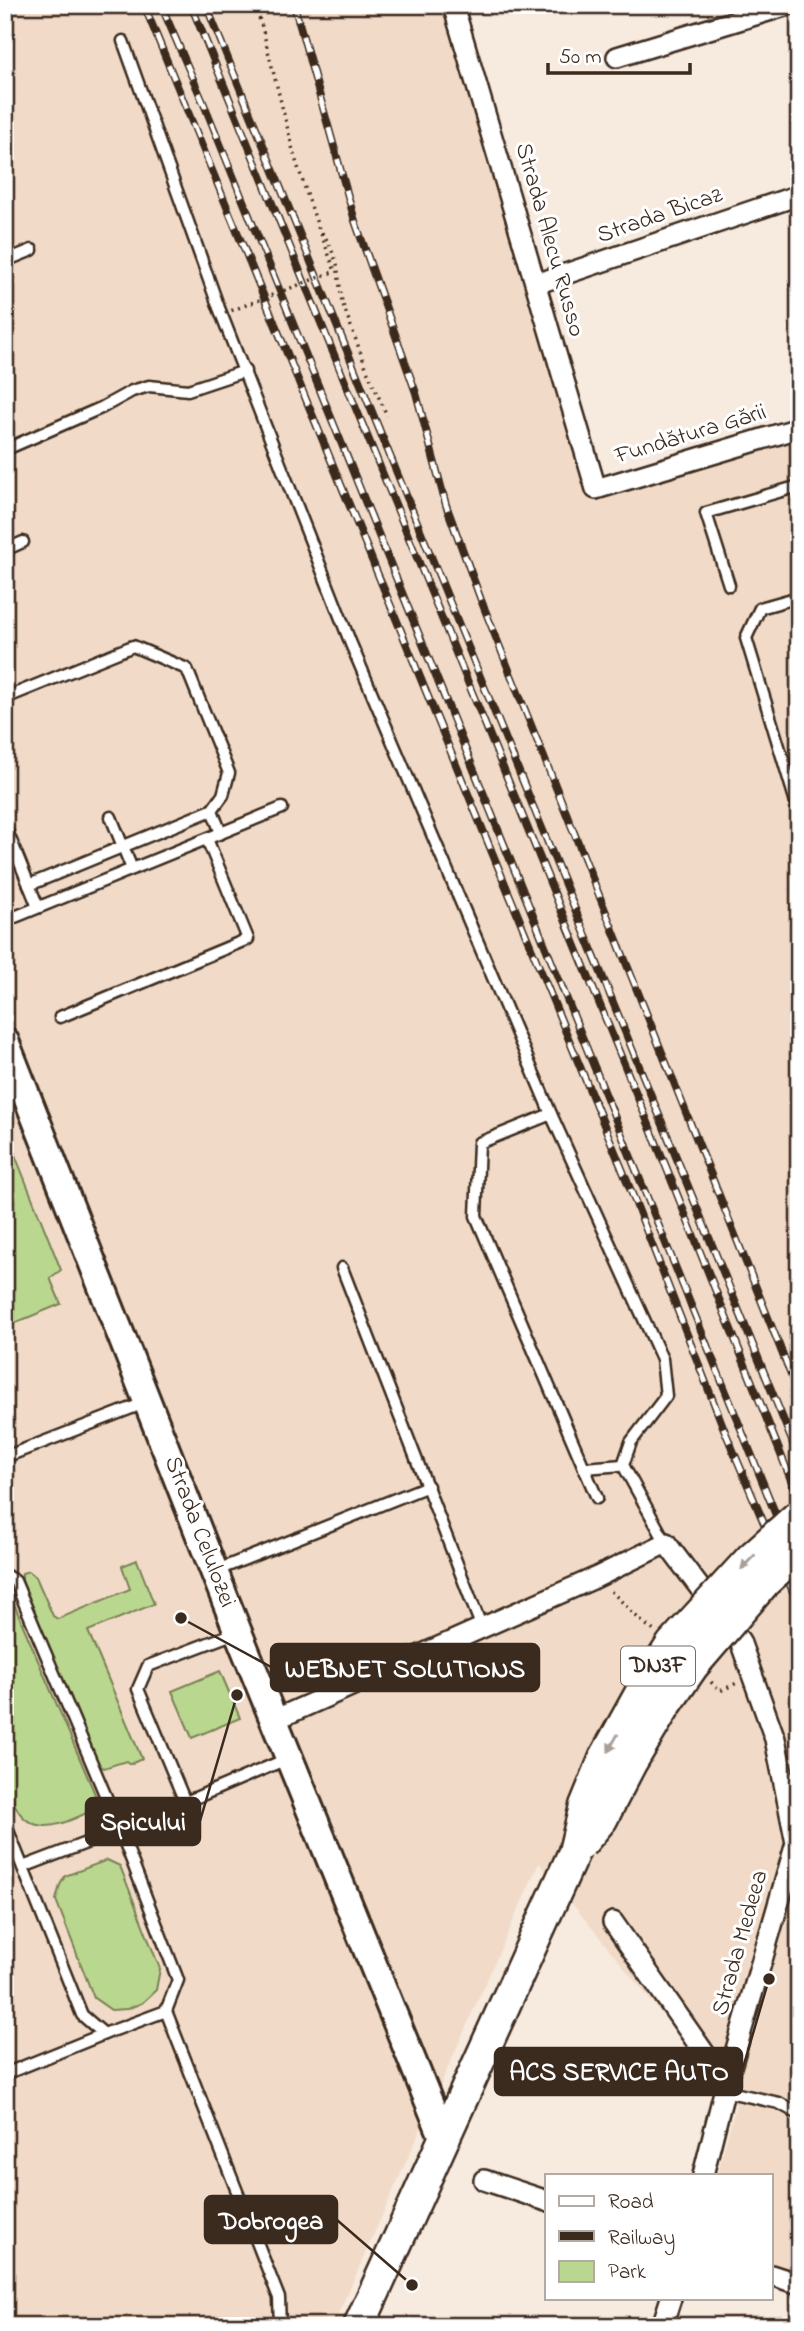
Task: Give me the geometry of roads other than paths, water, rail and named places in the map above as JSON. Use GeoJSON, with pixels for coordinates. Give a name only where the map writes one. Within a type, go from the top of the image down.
{"type":"FeatureCollection","features":[{"type":"Feature","properties":{"kind":"main road","name":"DN3F"},"geometry":{"type":"LineString","coordinates":[[444,2138],[574,1852],[585,1806],[605,1757],[641,1692],[672,1644],[751,1558],[799,1516]]}},
{"type":"Feature","properties":{"kind":"main road","name":"DN3F"},"geometry":{"type":"LineString","coordinates":[[574,1852],[602,1819],[657,1719],[693,1666],[765,1582],[799,1551]]}},
{"type":"Feature","properties":{"kind":"main road"},"geometry":{"type":"LineString","coordinates":[[359,2326],[444,2138]]}},
{"type":"Feature","properties":{"kind":"street","name":"Strada Alecu Russo"},"geometry":{"type":"LineString","coordinates":[[453,5],[596,489]]}},
{"type":"Feature","properties":{"kind":"street"},"geometry":{"type":"LineString","coordinates":[[617,57],[788,5]]}},
{"type":"Feature","properties":{"kind":"street","name":"Strada Bicaz"},"geometry":{"type":"LineString","coordinates":[[536,284],[799,195]]}},
{"type":"Feature","properties":{"kind":"street","name":"Fundătura Gării"},"geometry":{"type":"LineString","coordinates":[[596,489],[799,428]]}},
{"type":"Feature","properties":{"kind":"street","name":"Strada Celulozei"},"geometry":{"type":"LineString","coordinates":[[8,1055],[238,1632],[444,2138]]}},
{"type":"Feature","properties":{"kind":"street"},"geometry":{"type":"LineString","coordinates":[[274,1720],[597,1577],[666,1543]]}},
{"type":"Feature","properties":{"kind":"street","name":"Strada Medeea"},"geometry":{"type":"LineString","coordinates":[[666,1543],[740,1641],[775,1739],[796,1843],[725,2088],[703,2174]]}},
{"type":"Feature","properties":{"kind":"street"},"geometry":{"type":"LineString","coordinates":[[612,1922],[725,2088]]}},
{"type":"Feature","properties":{"kind":"street"},"geometry":{"type":"LineString","coordinates":[[484,2180],[545,2200]]}},
{"type":"Feature","properties":{"kind":"street"},"geometry":{"type":"LineString","coordinates":[[772,2275],[799,2284]]}},
{"type":"Feature","properties":{"kind":"street"},"geometry":{"type":"LineString","coordinates":[[662,2326],[670,2300]]}},
{"type":"Feature","properties":{"kind":"lane"},"geometry":{"type":"LineString","coordinates":[[123,41],[219,308],[351,644],[551,1114],[662,1359],[666,1395],[631,1442],[623,1465],[666,1543]]}},
{"type":"Feature","properties":{"kind":"lane"},"geometry":{"type":"LineString","coordinates":[[5,261],[32,250]]}},
{"type":"Feature","properties":{"kind":"lane"},"geometry":{"type":"LineString","coordinates":[[11,447],[103,407],[132,391],[149,386],[188,390],[245,371]]}},
{"type":"Feature","properties":{"kind":"lane"},"geometry":{"type":"LineString","coordinates":[[729,585],[706,513],[799,486]]}},
{"type":"Feature","properties":{"kind":"lane"},"geometry":{"type":"LineString","coordinates":[[5,550],[23,542]]}},
{"type":"Feature","properties":{"kind":"lane"},"geometry":{"type":"LineString","coordinates":[[799,597],[760,608],[746,638],[799,811]]}},
{"type":"Feature","properties":{"kind":"lane"},"geometry":{"type":"LineString","coordinates":[[5,698],[133,646],[187,669],[229,773],[223,795],[212,810],[29,885]]}},
{"type":"Feature","properties":{"kind":"lane"},"geometry":{"type":"LineString","coordinates":[[5,920],[282,808]]}},
{"type":"Feature","properties":{"kind":"lane"},"geometry":{"type":"LineString","coordinates":[[212,810],[221,833]]}},
{"type":"Feature","properties":{"kind":"lane"},"geometry":{"type":"LineString","coordinates":[[111,817],[132,869]]}},
{"type":"Feature","properties":{"kind":"lane"},"geometry":{"type":"LineString","coordinates":[[5,827],[38,907]]}},
{"type":"Feature","properties":{"kind":"lane"},"geometry":{"type":"LineString","coordinates":[[60,1017],[248,939],[207,839]]}},
{"type":"Feature","properties":{"kind":"lane"},"geometry":{"type":"LineString","coordinates":[[551,1114],[479,1143],[476,1216],[597,1498]]}},
{"type":"Feature","properties":{"kind":"lane"},"geometry":{"type":"LineString","coordinates":[[342,1268],[482,1628]]}},
{"type":"Feature","properties":{"kind":"lane"},"geometry":{"type":"LineString","coordinates":[[5,1457],[148,1402]]}},
{"type":"Feature","properties":{"kind":"lane"},"geometry":{"type":"LineString","coordinates":[[584,1468],[623,1465]]}},
{"type":"Feature","properties":{"kind":"lane"},"geometry":{"type":"LineString","coordinates":[[214,1571],[428,1486]]}},
{"type":"Feature","properties":{"kind":"lane"},"geometry":{"type":"LineString","coordinates":[[5,1575],[15,1581],[120,1830],[178,1980],[166,2011],[279,2298],[280,2326]]}},
{"type":"Feature","properties":{"kind":"lane"},"geometry":{"type":"LineString","coordinates":[[185,1802],[138,1689],[148,1666],[238,1632]]}},
{"type":"Feature","properties":{"kind":"lane"},"geometry":{"type":"LineString","coordinates":[[23,1867],[120,1830],[289,1758]]}},
{"type":"Feature","properties":{"kind":"lane"},"geometry":{"type":"LineString","coordinates":[[5,1823],[82,2015],[104,2034]]}},
{"type":"Feature","properties":{"kind":"lane"},"geometry":{"type":"LineString","coordinates":[[5,2074],[166,2011]]}},
{"type":"Feature","properties":{"kind":"lane"},"geometry":{"type":"LineString","coordinates":[[725,2088],[779,2103],[799,2114]]}},
{"type":"Feature","properties":{"kind":"railway"},"geometry":{"type":"LineString","coordinates":[[144,5],[627,1181],[724,1429],[799,1606]]}},
{"type":"Feature","properties":{"kind":"railway"},"geometry":{"type":"LineString","coordinates":[[161,5],[206,109],[799,1572]]}},
{"type":"Feature","properties":{"kind":"railway"},"geometry":{"type":"LineString","coordinates":[[191,5],[667,1169],[799,1500]]}},
{"type":"Feature","properties":{"kind":"railway"},"geometry":{"type":"LineString","coordinates":[[206,5],[799,1458]]}},
{"type":"Feature","properties":{"kind":"railway"},"geometry":{"type":"LineString","coordinates":[[294,5],[355,221],[416,393],[446,505],[481,600],[799,1395]]}},
{"type":"Feature","properties":{"kind":"place","name":"WEBNET SOLUTIONS"},"geometry":{"type":"Point","coordinates":[181,1618]}},
{"type":"Feature","properties":{"kind":"place","name":"Spicului"},"geometry":{"type":"Point","coordinates":[237,1695]}},
{"type":"Feature","properties":{"kind":"place","name":"ACS SERVICE AUTO"},"geometry":{"type":"Point","coordinates":[769,1979]}},
{"type":"Feature","properties":{"kind":"place","name":"Dobrogea"},"geometry":{"type":"Point","coordinates":[412,2285]}}]}
